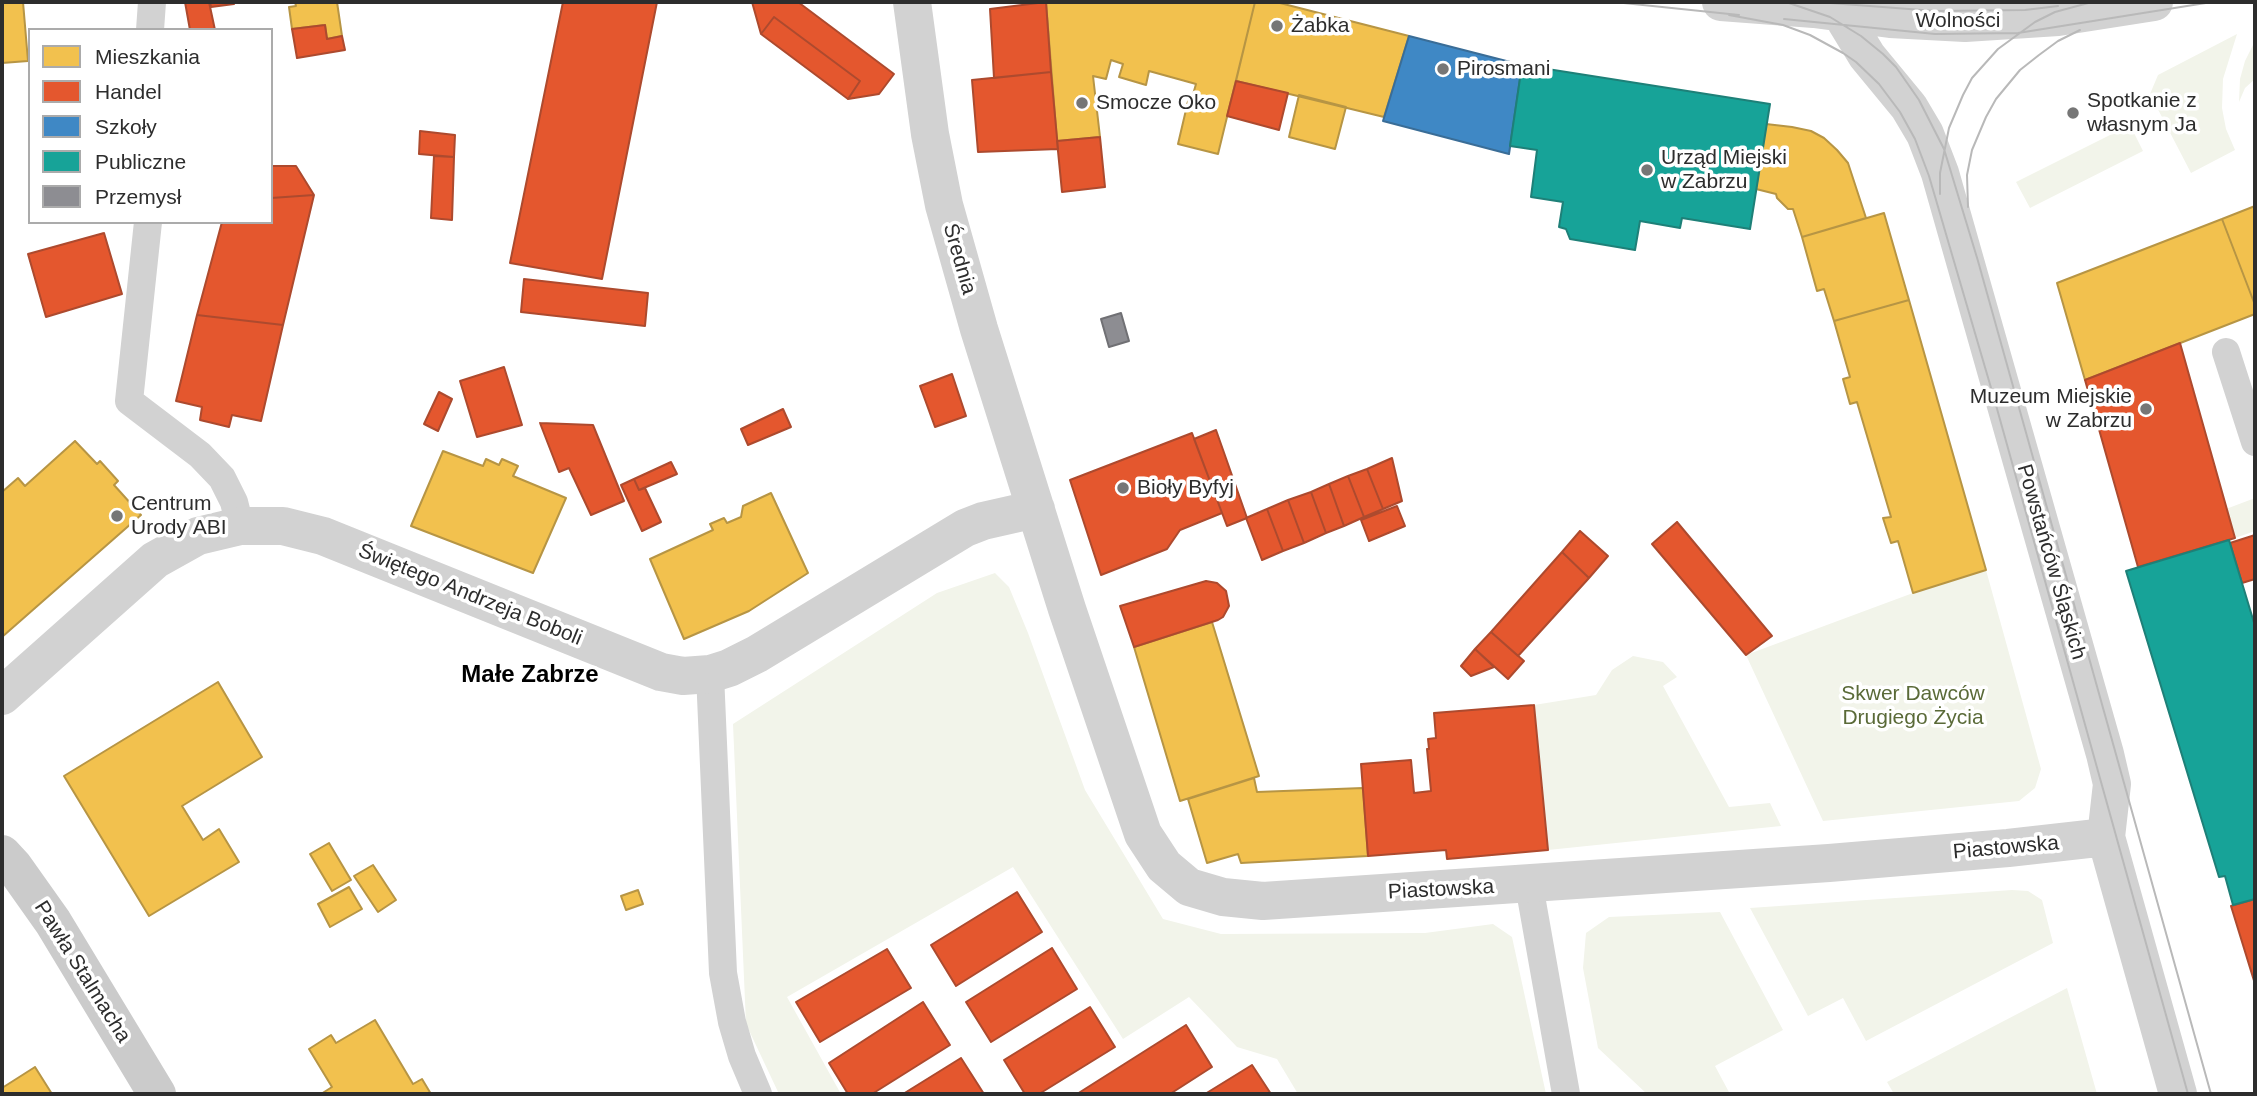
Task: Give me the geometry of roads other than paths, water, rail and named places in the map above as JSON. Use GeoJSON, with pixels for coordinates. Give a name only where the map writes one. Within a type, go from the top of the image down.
{"type":"FeatureCollection","features":[{"type":"Feature","properties":{"kind":"street","name":"Średnia"},"geometry":{"type":"LineString","coordinates":[[912,2],[930,134],[940,182],[979,329],[1036,509]]}},
{"type":"Feature","properties":{"kind":"street","name":"Wolności"},"geometry":{"type":"LineString","coordinates":[[1720,2],[1837,8],[1935,22],[2002,22],[2058,17],[2154,2]]}},
{"type":"Feature","properties":{"kind":"street","name":"Powstańców Śląskich"},"geometry":{"type":"LineString","coordinates":[[1837,8],[1867,56],[1909,107],[1925,134],[1940,173],[2112,784],[2106,837],[2178,1094]]}},
{"type":"Feature","properties":{"kind":"street","name":"Piastowska"},"geometry":{"type":"LineString","coordinates":[[1036,509],[1143,834],[1164,866],[1189,887],[1223,897],[1263,901],[1529,885],[2008,848],[2106,837]]}},
{"type":"Feature","properties":{"kind":"street","name":"Świętego Andrzeja Boboli"},"geometry":{"type":"LineString","coordinates":[[2,696],[155,560],[198,536],[240,526],[283,526],[323,536],[661,673],[683,676],[710,674],[757,654],[965,528],[983,521],[1036,509]]}},
{"type":"Feature","properties":{"kind":"street","name":"Pawła Stalmacha"},"geometry":{"type":"LineString","coordinates":[[2,855],[14,867],[53,922],[157,1094]]}},
{"type":"Feature","properties":{"kind":"lane"},"geometry":{"type":"LineString","coordinates":[[150,28],[152,2]]}},
{"type":"Feature","properties":{"kind":"lane"},"geometry":{"type":"LineString","coordinates":[[148,224],[129,401],[200,455],[222,478],[234,502],[240,526]]}},
{"type":"Feature","properties":{"kind":"lane"},"geometry":{"type":"LineString","coordinates":[[2227,352],[2255,442]]}},
{"type":"Feature","properties":{"kind":"lane"},"geometry":{"type":"LineString","coordinates":[[710,674],[723,973],[732,1022],[742,1056],[758,1094]]}},
{"type":"Feature","properties":{"kind":"lane"},"geometry":{"type":"LineString","coordinates":[[1529,885],[1566,1094]]}},
{"type":"Feature","properties":{"kind":"tram line"},"geometry":{"type":"LineString","coordinates":[[1614,2],[1739,15]]}},
{"type":"Feature","properties":{"kind":"tram line"},"geometry":{"type":"LineString","coordinates":[[1786,2],[1830,17],[1861,36],[1883,54],[1896,67],[1919,100],[1944,149],[1978,261],[2211,1094]]}},
{"type":"Feature","properties":{"kind":"tram line"},"geometry":{"type":"LineString","coordinates":[[1817,2],[1935,11],[2025,10],[2058,6]]}},
{"type":"Feature","properties":{"kind":"tram line"},"geometry":{"type":"LineString","coordinates":[[1940,194],[1940,173],[1949,128],[1972,78],[1998,49],[2035,22],[2055,12],[2092,2]]}},
{"type":"Feature","properties":{"kind":"tram line"},"geometry":{"type":"LineString","coordinates":[[1784,19],[1935,34],[2018,33],[2212,2]]}},
{"type":"Feature","properties":{"kind":"tram line"},"geometry":{"type":"LineString","coordinates":[[1729,15],[1783,25],[1810,35],[1843,53],[1879,84],[1900,112],[1915,139],[1929,176],[1994,398],[2188,1094]]}},
{"type":"Feature","properties":{"kind":"tram line"},"geometry":{"type":"LineString","coordinates":[[1968,207],[1967,175],[1972,150],[1996,99],[2020,70],[2058,41],[2080,30]]}},
{"type":"Feature","properties":{"kind":"place","name":"Żabka"},"geometry":{"type":"Point","coordinates":[1277,26]}},
{"type":"Feature","properties":{"kind":"place","name":"Pirosmani"},"geometry":{"type":"Point","coordinates":[1443,69]}},
{"type":"Feature","properties":{"kind":"place","name":"Smocze Oko"},"geometry":{"type":"Point","coordinates":[1082,103]}},
{"type":"Feature","properties":{"kind":"place","name":"Spotkanie z własnym Ja"},"geometry":{"type":"Point","coordinates":[2073,113]}},
{"type":"Feature","properties":{"kind":"place","name":"Urząd Miejski w Zabrzu"},"geometry":{"type":"Point","coordinates":[1647,170]}},
{"type":"Feature","properties":{"kind":"place","name":"Muzeum Miejskie w Zabrzu"},"geometry":{"type":"Point","coordinates":[2146,409]}},
{"type":"Feature","properties":{"kind":"place","name":"Bioły Byfyj"},"geometry":{"type":"Point","coordinates":[1123,488]}},
{"type":"Feature","properties":{"kind":"place","name":"Centrum Urody ABI"},"geometry":{"type":"Point","coordinates":[117,516]}},
{"type":"Feature","properties":{"kind":"district","name":"Małe Zabrze"},"geometry":{"type":"Point","coordinates":[530,675]}},
{"type":"Feature","properties":{"kind":"park label","name":"Skwer Dawców Drugiego Życia"},"geometry":{"type":"Point","coordinates":[1913,706]}}]}
